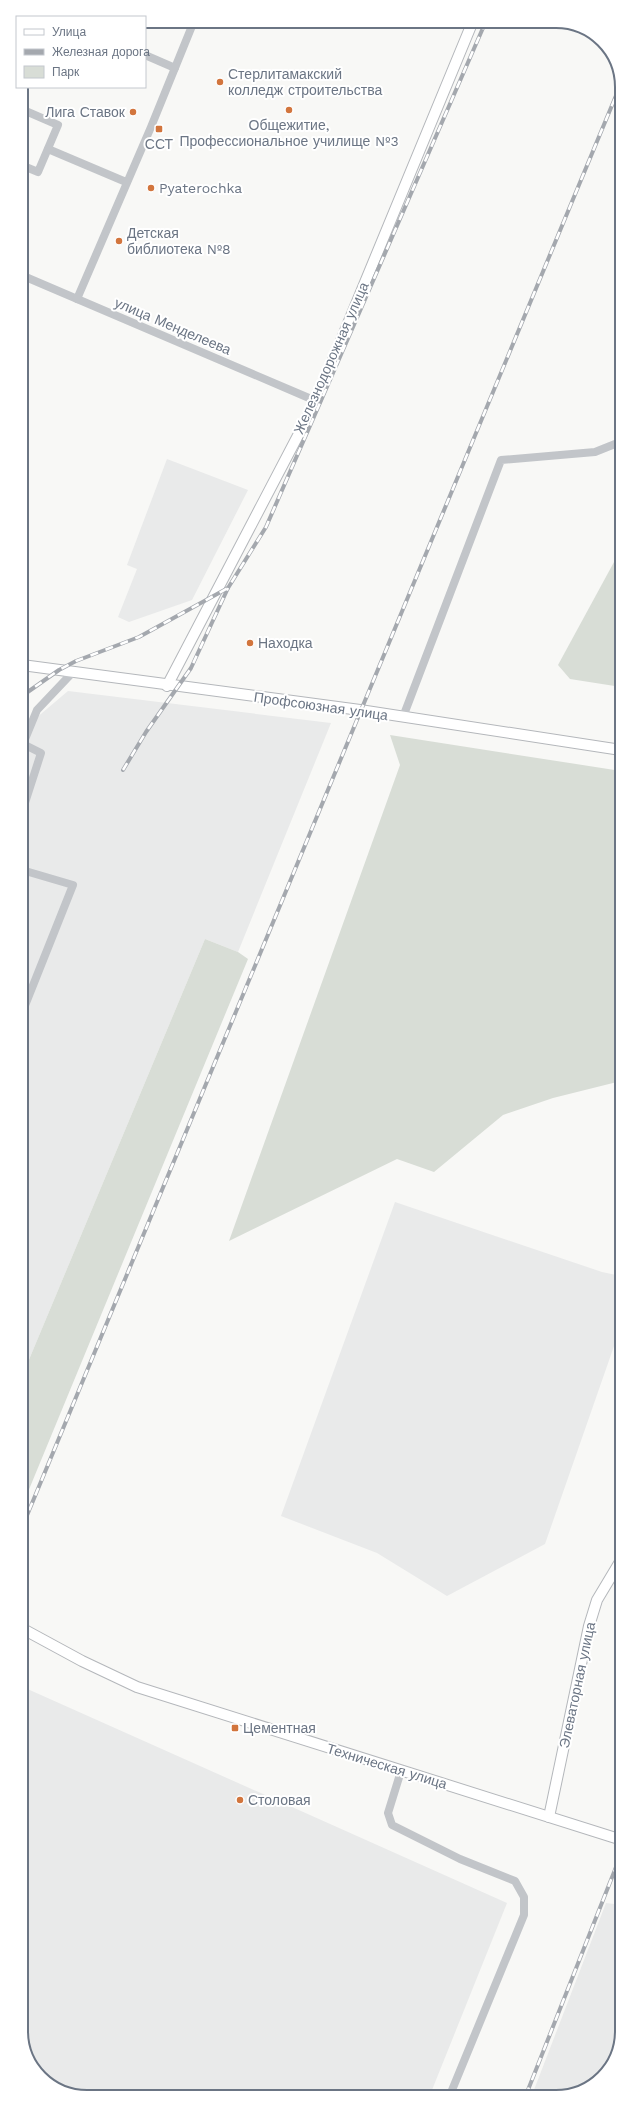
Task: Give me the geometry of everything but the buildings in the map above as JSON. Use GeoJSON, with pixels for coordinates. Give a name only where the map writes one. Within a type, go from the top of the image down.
{"type":"FeatureCollection","features":[{"type":"Feature","properties":{"kind":"main road","name":"Железнодорожная улица"},"geometry":{"type":"LineString","coordinates":[[168,686],[316,400],[470,28]]}},
{"type":"Feature","properties":{"kind":"main road","name":"Профсоюзная улица"},"geometry":{"type":"LineString","coordinates":[[28,666],[403,717],[615,749]]}},
{"type":"Feature","properties":{"kind":"main road","name":"Элеваторная улица"},"geometry":{"type":"LineString","coordinates":[[549,1817],[588,1626],[597,1600],[615,1571]]}},
{"type":"Feature","properties":{"kind":"main road","name":"Техническая улица"},"geometry":{"type":"LineString","coordinates":[[28,1631],[82,1661],[137,1687],[615,1838]]}},
{"type":"Feature","properties":{"kind":"street"},"geometry":{"type":"LineString","coordinates":[[77,299],[191,28]]}},
{"type":"Feature","properties":{"kind":"street"},"geometry":{"type":"LineString","coordinates":[[146,55],[175,68]]}},
{"type":"Feature","properties":{"kind":"street"},"geometry":{"type":"LineString","coordinates":[[28,112],[58,125],[38,172],[28,168]]}},
{"type":"Feature","properties":{"kind":"street"},"geometry":{"type":"LineString","coordinates":[[48,149],[126,182]]}},
{"type":"Feature","properties":{"kind":"street","name":"улица Менделеева"},"geometry":{"type":"LineString","coordinates":[[28,278],[316,400]]}},
{"type":"Feature","properties":{"kind":"street"},"geometry":{"type":"LineString","coordinates":[[403,717],[501,460],[596,452],[615,444]]}},
{"type":"Feature","properties":{"kind":"street"},"geometry":{"type":"LineString","coordinates":[[28,732],[37,710],[73,672]]}},
{"type":"Feature","properties":{"kind":"street"},"geometry":{"type":"LineString","coordinates":[[28,746],[41,753],[28,793]]}},
{"type":"Feature","properties":{"kind":"street"},"geometry":{"type":"LineString","coordinates":[[28,872],[73,885],[28,998]]}},
{"type":"Feature","properties":{"kind":"street"},"geometry":{"type":"LineString","coordinates":[[401,1771],[388,1813],[392,1825],[460,1859],[515,1881],[524,1896],[524,1915],[452,2090]]}},
{"type":"Feature","properties":{"kind":"shaded area"},"geometry":{"type":"Polygon","coordinates":[[[167,459],[248,490],[192,600],[129,622],[118,617],[137,569],[127,565],[167,459]]]}},
{"type":"Feature","properties":{"kind":"shaded area"},"geometry":{"type":"Polygon","coordinates":[[[68,691],[331,723],[238,952],[205,939],[28,1362],[28,725],[68,691]]]}},
{"type":"Feature","properties":{"kind":"shaded area"},"geometry":{"type":"Polygon","coordinates":[[[395,1202],[602,1272],[615,1275],[615,1343],[545,1544],[447,1596],[377,1553],[281,1516],[395,1202]]]}},
{"type":"Feature","properties":{"kind":"shaded area"},"geometry":{"type":"Polygon","coordinates":[[[28,1689],[507,1903],[432,2090],[83,2090],[64,2086],[45,2073],[38,2064],[30,2046],[28,2031],[28,1689]]]}},
{"type":"Feature","properties":{"kind":"shaded area"},"geometry":{"type":"Polygon","coordinates":[[[606,1903],[615,1904],[615,2031],[612,2050],[607,2061],[598,2073],[582,2084],[571,2088],[556,2090],[534,2090],[606,1903]]]}},
{"type":"Feature","properties":{"kind":"green space"},"geometry":{"type":"Polygon","coordinates":[[[615,560],[615,686],[570,679],[558,665],[615,560]]]}},
{"type":"Feature","properties":{"kind":"green space"},"geometry":{"type":"Polygon","coordinates":[[[390,735],[615,770],[615,1082],[553,1098],[503,1115],[434,1172],[397,1159],[229,1241],[400,765],[390,735]]]}},
{"type":"Feature","properties":{"kind":"green space"},"geometry":{"type":"Polygon","coordinates":[[[205,939],[238,952],[248,959],[28,1492],[28,1362],[205,939]]]}},
{"type":"Feature","properties":{"kind":"railway"},"geometry":{"type":"LineString","coordinates":[[28,692],[59,670],[76,661],[139,637],[228,588],[266,527],[483,28]]}},
{"type":"Feature","properties":{"kind":"railway"},"geometry":{"type":"LineString","coordinates":[[28,1513],[615,98]]}},
{"type":"Feature","properties":{"kind":"railway"},"geometry":{"type":"LineString","coordinates":[[123,770],[146,732],[191,668],[228,588]]}},
{"type":"Feature","properties":{"kind":"railway"},"geometry":{"type":"LineString","coordinates":[[528,2090],[615,1870]]}},
{"type":"Feature","properties":{"kind":"place","name":"Стерлитамакский колледж строительства"},"geometry":{"type":"Point","coordinates":[220,82]}},
{"type":"Feature","properties":{"kind":"place","name":"Общежитие, Профессиональное училище №3"},"geometry":{"type":"Point","coordinates":[289,110]}},
{"type":"Feature","properties":{"kind":"place","name":"Лига Ставок"},"geometry":{"type":"Point","coordinates":[133,112]}},
{"type":"Feature","properties":{"kind":"place","name":"ССТ"},"geometry":{"type":"Point","coordinates":[159,129]}},
{"type":"Feature","properties":{"kind":"place","name":"Pyaterochka"},"geometry":{"type":"Point","coordinates":[151,188]}},
{"type":"Feature","properties":{"kind":"place","name":"Детская библиотека №8"},"geometry":{"type":"Point","coordinates":[119,241]}},
{"type":"Feature","properties":{"kind":"place","name":"Находка"},"geometry":{"type":"Point","coordinates":[250,643]}},
{"type":"Feature","properties":{"kind":"place","name":"Цементная"},"geometry":{"type":"Point","coordinates":[235,1728]}},
{"type":"Feature","properties":{"kind":"place","name":"Столовая"},"geometry":{"type":"Point","coordinates":[240,1800]}}]}
